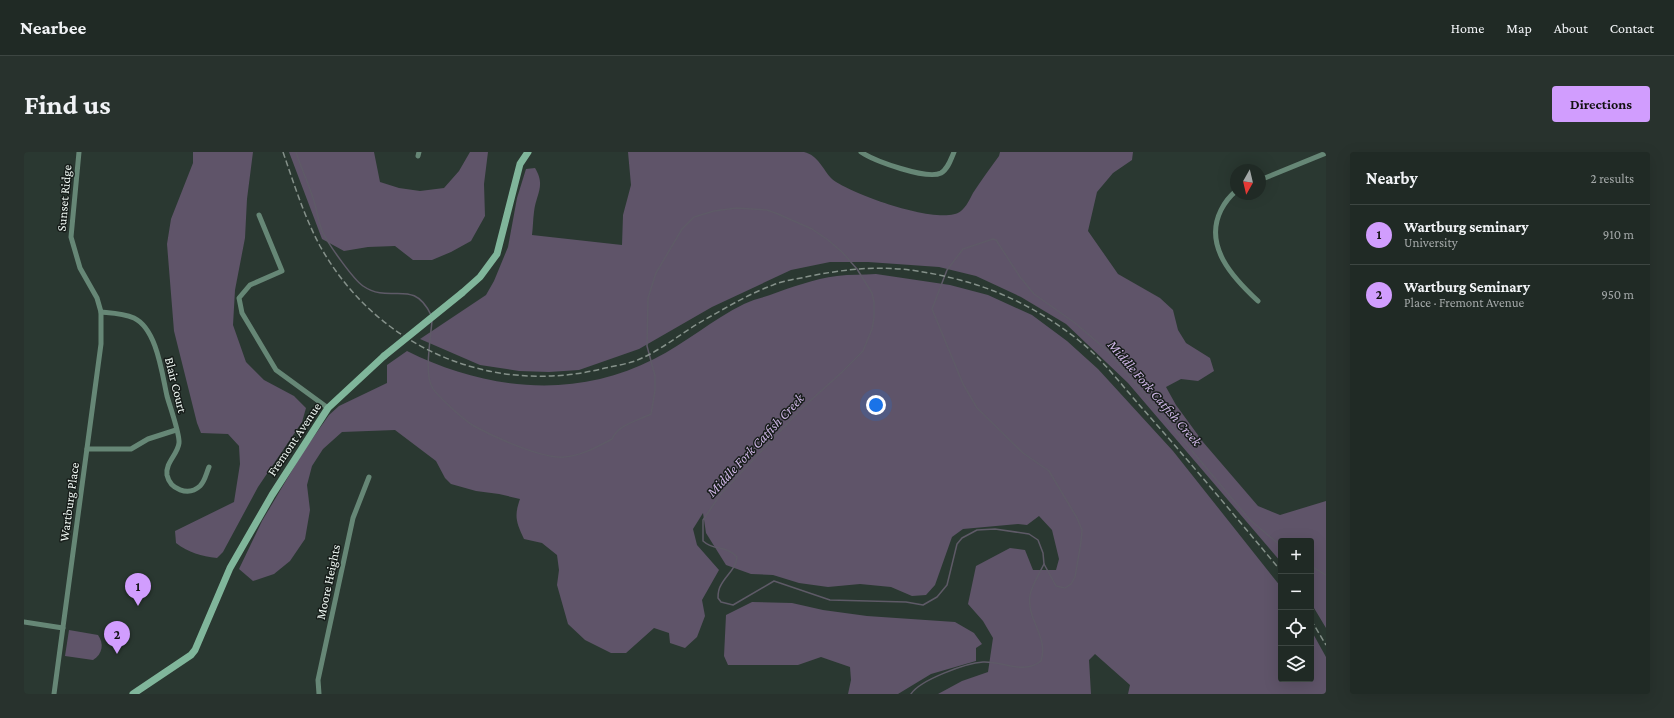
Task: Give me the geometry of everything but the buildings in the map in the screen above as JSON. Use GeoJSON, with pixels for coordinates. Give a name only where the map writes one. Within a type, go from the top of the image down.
{"type":"FeatureCollection","features":[{"type":"Feature","properties":{"kind":"main road","name":"Fremont Avenue"},"geometry":{"type":"LineString","coordinates":[[133,694],[191,655],[195,650],[230,568],[272,495],[328,408],[384,356],[480,277],[497,254],[520,164],[528,152]]}},
{"type":"Feature","properties":{"kind":"street","name":"Sunset Ridge"},"geometry":{"type":"LineString","coordinates":[[78,152],[71,237],[80,268],[97,298],[101,312]]}},
{"type":"Feature","properties":{"kind":"street"},"geometry":{"type":"LineString","coordinates":[[861,152],[872,159],[930,175],[941,173],[948,166],[954,152]]}},
{"type":"Feature","properties":{"kind":"street"},"geometry":{"type":"LineString","coordinates":[[1266,178],[1326,153]]}},
{"type":"Feature","properties":{"kind":"street"},"geometry":{"type":"LineString","coordinates":[[1230,197],[1223,205],[1217,218],[1215,233],[1218,248],[1230,272],[1258,301]]}},
{"type":"Feature","properties":{"kind":"street"},"geometry":{"type":"LineString","coordinates":[[259,215],[282,271],[250,285],[239,298],[242,313],[276,370],[328,408]]}},
{"type":"Feature","properties":{"kind":"street","name":"Blair Court"},"geometry":{"type":"LineString","coordinates":[[87,450],[131,449],[148,440],[176,430],[163,370],[150,333],[135,318],[120,313],[101,312]]}},
{"type":"Feature","properties":{"kind":"street","name":"Wartburg Place"},"geometry":{"type":"LineString","coordinates":[[54,694],[101,344],[101,312]]}},
{"type":"Feature","properties":{"kind":"street"},"geometry":{"type":"LineString","coordinates":[[176,430],[179,444],[168,468],[167,474],[172,485],[184,492],[198,488],[203,482],[208,467]]}},
{"type":"Feature","properties":{"kind":"street","name":"Moore Heights"},"geometry":{"type":"LineString","coordinates":[[319,694],[318,680],[353,518],[369,476]]}},
{"type":"Feature","properties":{"kind":"street"},"geometry":{"type":"LineString","coordinates":[[24,622],[63,628]]}},
{"type":"Feature","properties":{"kind":"shaded area"},"geometry":{"type":"Polygon","coordinates":[[[193,152],[253,152],[247,199],[245,238],[235,290],[233,325],[246,362],[264,380],[294,396],[306,408],[302,422],[258,487],[223,552],[217,558],[195,554],[176,543],[175,531],[234,502],[240,464],[239,446],[228,434],[201,433],[197,423],[174,331],[167,244],[171,219],[193,163],[193,152]]]}},
{"type":"Feature","properties":{"kind":"shaded area"},"geometry":{"type":"Polygon","coordinates":[[[289,152],[374,152],[380,182],[399,188],[420,191],[444,188],[459,171],[470,152],[488,152],[484,184],[485,216],[471,241],[432,260],[413,260],[395,246],[368,247],[344,251],[322,239],[289,152]]]}},
{"type":"Feature","properties":{"kind":"shaded area"},"geometry":{"type":"Polygon","coordinates":[[[628,152],[804,152],[817,159],[832,179],[857,193],[896,207],[917,212],[935,215],[951,215],[961,211],[968,203],[973,193],[999,156],[1000,152],[1133,152],[1132,160],[1113,173],[1097,192],[1088,231],[1118,274],[1160,298],[1173,310],[1178,330],[1186,343],[1210,358],[1214,371],[1198,381],[1181,379],[1166,387],[1176,405],[1203,442],[1258,506],[1280,515],[1326,501],[1326,628],[1314,608],[1314,538],[1278,538],[1278,558],[1128,383],[1066,324],[1021,297],[976,276],[939,267],[868,262],[830,262],[791,270],[712,307],[639,349],[579,370],[549,372],[519,371],[480,365],[420,339],[486,295],[494,281],[508,247],[517,198],[526,169],[535,168],[540,180],[534,212],[532,235],[622,245],[623,215],[631,185],[628,152]]]}},
{"type":"Feature","properties":{"kind":"shaded area"},"geometry":{"type":"Polygon","coordinates":[[[876,274],[950,285],[988,295],[1032,315],[1067,341],[1098,369],[1173,451],[1278,583],[1278,682],[1314,682],[1314,635],[1326,657],[1326,694],[1128,694],[1130,685],[1095,654],[1089,660],[1091,694],[938,694],[962,681],[988,672],[993,638],[983,621],[968,604],[976,566],[1010,548],[1025,550],[1033,570],[1056,570],[1059,559],[1052,530],[1039,516],[1027,525],[1018,524],[963,529],[952,537],[935,585],[926,595],[912,596],[891,587],[860,584],[828,587],[799,583],[773,575],[751,574],[726,565],[706,533],[703,513],[693,529],[697,545],[719,570],[702,600],[705,616],[697,637],[685,648],[670,643],[669,633],[654,628],[626,653],[611,653],[585,640],[568,624],[557,585],[559,570],[557,555],[542,543],[524,539],[517,519],[517,510],[520,499],[476,491],[451,484],[445,478],[436,461],[395,430],[342,432],[323,449],[312,466],[307,485],[310,510],[305,539],[290,561],[274,574],[253,581],[239,569],[262,521],[303,452],[329,415],[339,406],[387,383],[387,365],[407,351],[437,364],[467,374],[499,381],[530,385],[562,385],[593,381],[624,372],[666,353],[721,317],[750,301],[795,286],[828,277],[876,274]]]}},
{"type":"Feature","properties":{"kind":"shaded area"},"geometry":{"type":"Polygon","coordinates":[[[752,602],[792,603],[823,610],[867,616],[955,622],[974,633],[982,644],[976,648],[976,661],[931,674],[898,694],[848,694],[851,680],[850,667],[821,657],[798,665],[728,665],[724,656],[726,615],[752,602]]]}},
{"type":"Feature","properties":{"kind":"shaded area"},"geometry":{"type":"Polygon","coordinates":[[[69,630],[98,635],[102,645],[99,655],[93,660],[65,656],[69,630]]]}},
{"type":"Feature","properties":{"kind":"waterway","name":"Middle Fork Catfish Creek"},"geometry":{"type":"LineString","coordinates":[[296,152],[311,192],[323,233],[353,276],[363,286],[373,291],[409,294],[417,297],[424,304],[431,315]]}},
{"type":"Feature","properties":{"kind":"waterway","name":"Middle Fork Catfish Creek"},"geometry":{"type":"LineString","coordinates":[[432,320],[428,373],[432,387],[439,396],[464,419],[493,436],[543,455],[555,457],[577,455],[589,451],[612,439],[624,426],[651,414],[655,390],[655,376],[647,346],[648,298],[656,273],[682,229],[694,217],[714,211],[736,208],[767,210],[778,214],[812,229],[842,252],[857,269],[872,293],[874,302],[874,317],[872,329],[863,351],[800,410],[720,495],[703,520],[703,541],[712,546],[724,549],[737,557],[735,565],[723,581],[718,593],[718,598],[721,602],[733,605],[774,581],[830,600],[906,602],[923,605],[937,597],[947,585],[957,544],[962,538],[977,530],[995,529],[1029,534],[1038,540],[1043,553],[1044,564],[1056,586],[1065,588],[1071,584],[1075,577],[1082,530],[1077,518],[1049,471],[1023,453],[977,408],[963,384],[932,309],[947,270],[963,249],[993,239],[996,240],[1020,277],[1034,294],[1075,323],[1109,352],[1250,520],[1278,543]]}},
{"type":"Feature","properties":{"kind":"waterway"},"geometry":{"type":"LineString","coordinates":[[911,694],[924,683],[933,678],[966,665],[991,662],[1027,667],[1041,661],[1043,652],[1042,644],[1031,612],[1030,595],[1032,587],[1044,564]]}},
{"type":"Feature","properties":{"kind":"waterway","name":"Middle Fork Catfish Creek"},"geometry":{"type":"LineString","coordinates":[[1314,568],[1326,575]]}},
{"type":"Feature","properties":{"kind":"railway"},"geometry":{"type":"LineString","coordinates":[[283,152],[314,235],[344,282],[373,312],[405,337],[442,356],[480,369],[521,376],[563,375],[628,363],[645,357],[663,347],[697,324],[756,292],[782,282],[830,272],[867,268],[903,269],[940,275],[992,290],[1024,305],[1054,322],[1090,350],[1113,374],[1177,448],[1278,567]]}},
{"type":"Feature","properties":{"kind":"railway"},"geometry":{"type":"LineString","coordinates":[[1314,625],[1326,645]]}},
{"type":"Feature","properties":{"kind":"place","name":"Wartburg seminary"},"geometry":{"type":"Point","coordinates":[138,606]}},
{"type":"Feature","properties":{"kind":"place","name":"Wartburg Seminary"},"geometry":{"type":"Point","coordinates":[117,654]}}]}
